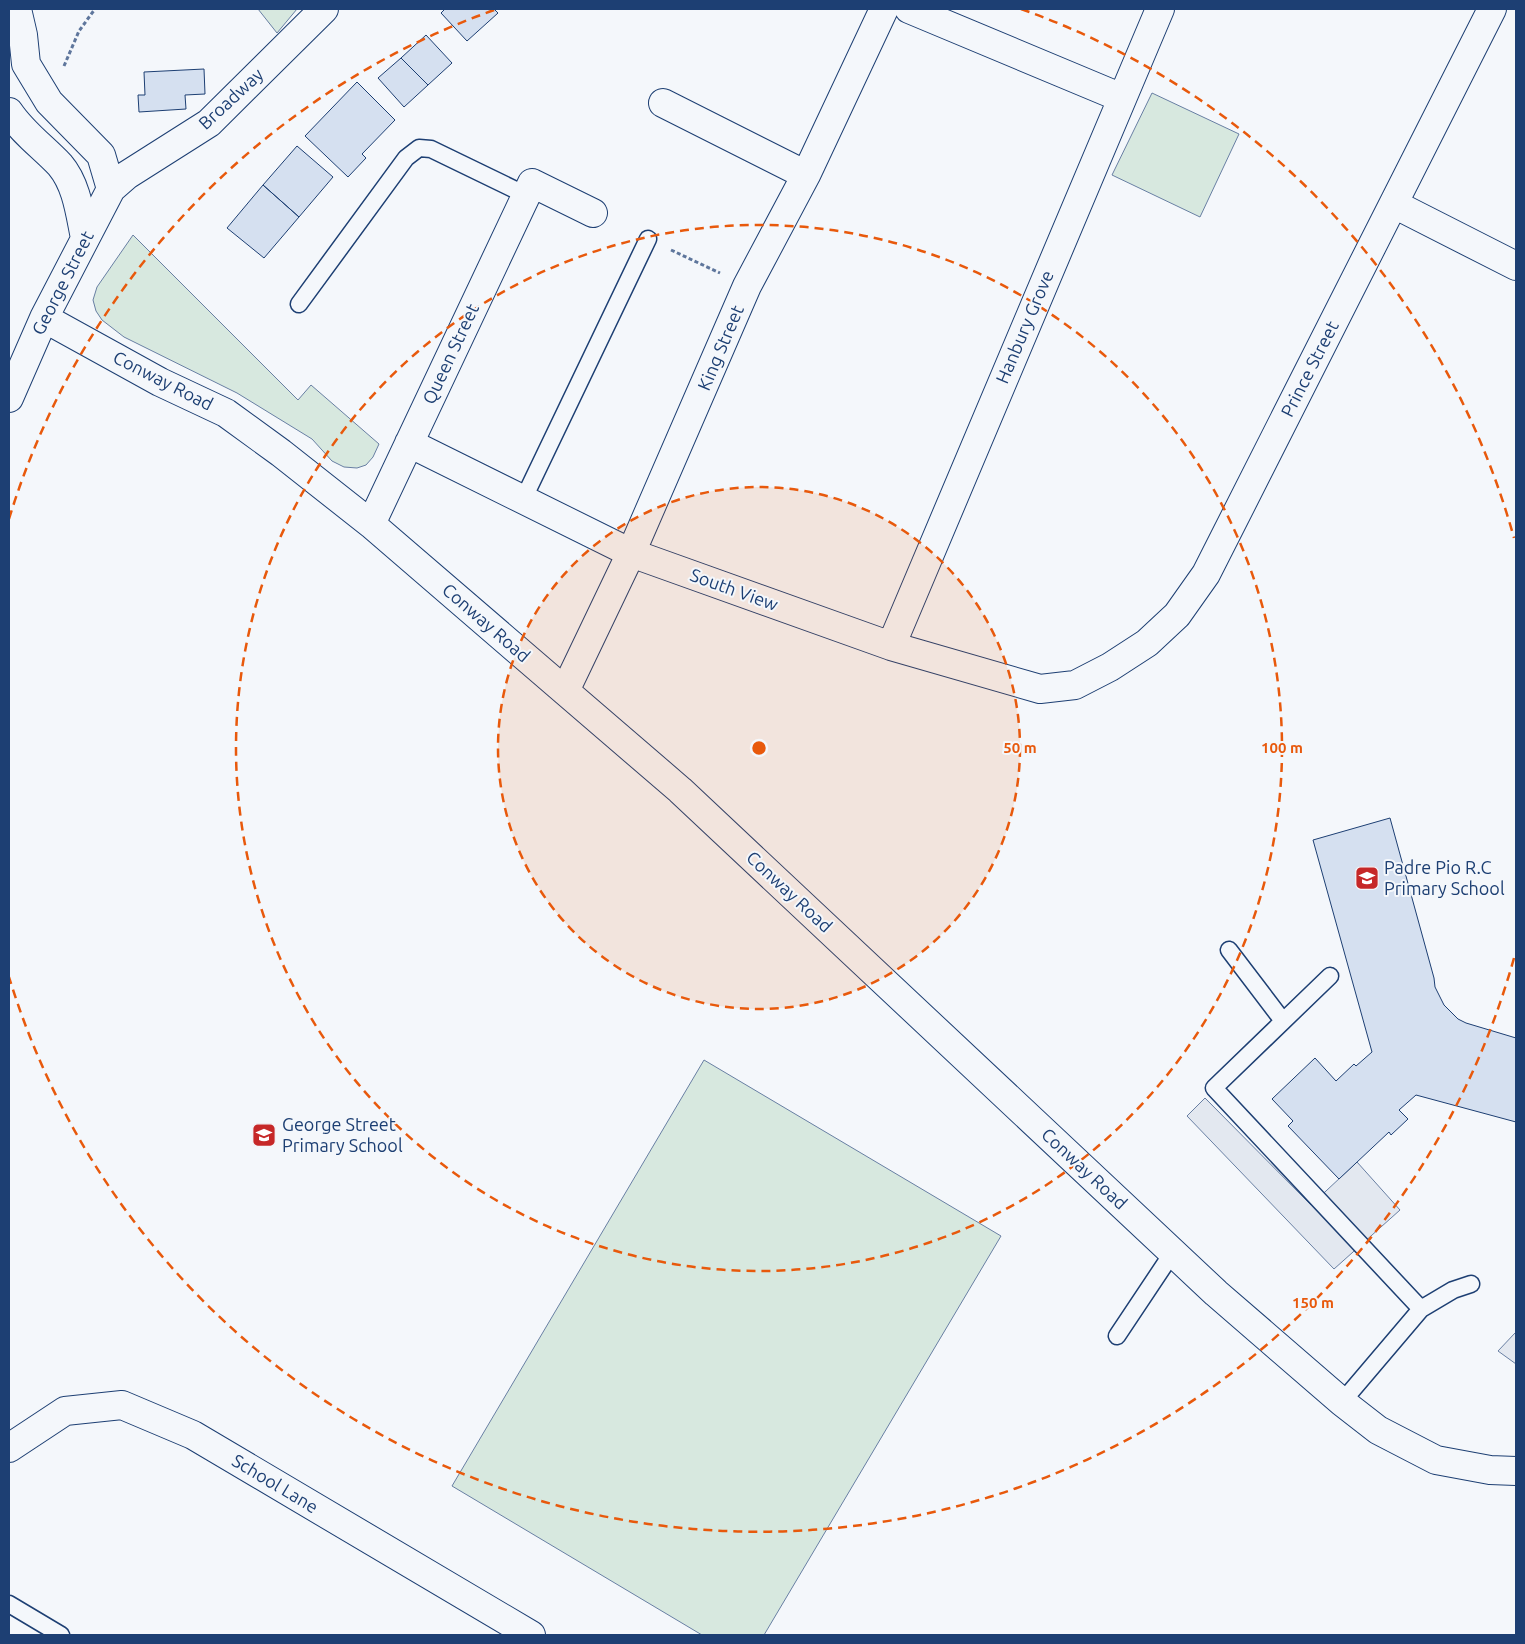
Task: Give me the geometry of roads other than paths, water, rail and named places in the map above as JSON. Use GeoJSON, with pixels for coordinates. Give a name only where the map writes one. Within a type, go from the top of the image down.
{"type":"FeatureCollection","features":[{"type":"Feature","properties":{"kind":"street"},"geometry":{"type":"LineString","coordinates":[[17,9],[23,36],[26,64],[49,102],[101,155],[119,182]]}},
{"type":"Feature","properties":{"kind":"street","name":"Broadway"},"geometry":{"type":"LineString","coordinates":[[119,182],[209,123],[324,9]]}},
{"type":"Feature","properties":{"kind":"street","name":"King Street"},"geometry":{"type":"LineString","coordinates":[[565,691],[631,553],[747,286],[806,175],[884,9]]}},
{"type":"Feature","properties":{"kind":"street"},"geometry":{"type":"LineString","coordinates":[[909,9],[1122,98]]}},
{"type":"Feature","properties":{"kind":"street","name":"Hanbury Grove"},"geometry":{"type":"LineString","coordinates":[[891,646],[1160,9]]}},
{"type":"Feature","properties":{"kind":"street","name":"Prince Street"},"geometry":{"type":"LineString","coordinates":[[1075,685],[1110,668],[1147,643],[1177,615],[1206,574],[1492,9]]}},
{"type":"Feature","properties":{"kind":"street"},"geometry":{"type":"LineString","coordinates":[[663,103],[806,175]]}},
{"type":"Feature","properties":{"kind":"street"},"geometry":{"type":"LineString","coordinates":[[12,119],[61,167],[76,196],[85,238]]}},
{"type":"Feature","properties":{"kind":"street","name":"George Street"},"geometry":{"type":"LineString","coordinates":[[9,398],[44,318],[85,238],[119,182]]}},
{"type":"Feature","properties":{"kind":"street"},"geometry":{"type":"LineString","coordinates":[[529,189],[593,213]]}},
{"type":"Feature","properties":{"kind":"street","name":"Queen Street"},"geometry":{"type":"LineString","coordinates":[[371,524],[529,189]]}},
{"type":"Feature","properties":{"kind":"street"},"geometry":{"type":"LineString","coordinates":[[1394,204],[1516,266]]}},
{"type":"Feature","properties":{"kind":"street","name":"Conway Road"},"geometry":{"type":"LineString","coordinates":[[44,318],[160,382],[226,414],[281,452],[371,524],[680,790],[1216,1292],[1342,1402],[1378,1430],[1436,1460],[1490,1470],[1516,1471]]}},
{"type":"Feature","properties":{"kind":"street","name":"South View"},"geometry":{"type":"LineString","coordinates":[[410,443],[631,553],[891,646],[1040,689],[1075,685]]}},
{"type":"Feature","properties":{"kind":"street","name":"School Lane"},"geometry":{"type":"LineString","coordinates":[[9,1448],[65,1411],[122,1405],[193,1435],[531,1635]]}},
{"type":"Feature","properties":{"kind":"lane"},"geometry":{"type":"LineString","coordinates":[[299,304],[406,158],[419,148],[431,149],[529,189]]}},
{"type":"Feature","properties":{"kind":"lane"},"geometry":{"type":"LineString","coordinates":[[523,500],[648,239]]}},
{"type":"Feature","properties":{"kind":"lane"},"geometry":{"type":"LineString","coordinates":[[1229,950],[1283,1021]]}},
{"type":"Feature","properties":{"kind":"lane"},"geometry":{"type":"LineString","coordinates":[[1330,976],[1214,1088],[1421,1309]]}},
{"type":"Feature","properties":{"kind":"lane"},"geometry":{"type":"LineString","coordinates":[[1117,1336],[1173,1252]]}},
{"type":"Feature","properties":{"kind":"lane"},"geometry":{"type":"LineString","coordinates":[[1342,1402],[1421,1309],[1453,1290],[1471,1284]]}},
{"type":"Feature","properties":{"kind":"lane"},"geometry":{"type":"LineString","coordinates":[[9,1604],[61,1635]]}},
{"type":"Feature","properties":{"kind":"place","name":"Padre Pio R.C Primary School"},"geometry":{"type":"Point","coordinates":[1367,878]}},
{"type":"Feature","properties":{"kind":"place","name":"George Street Primary School"},"geometry":{"type":"Point","coordinates":[264,1135]}}]}
